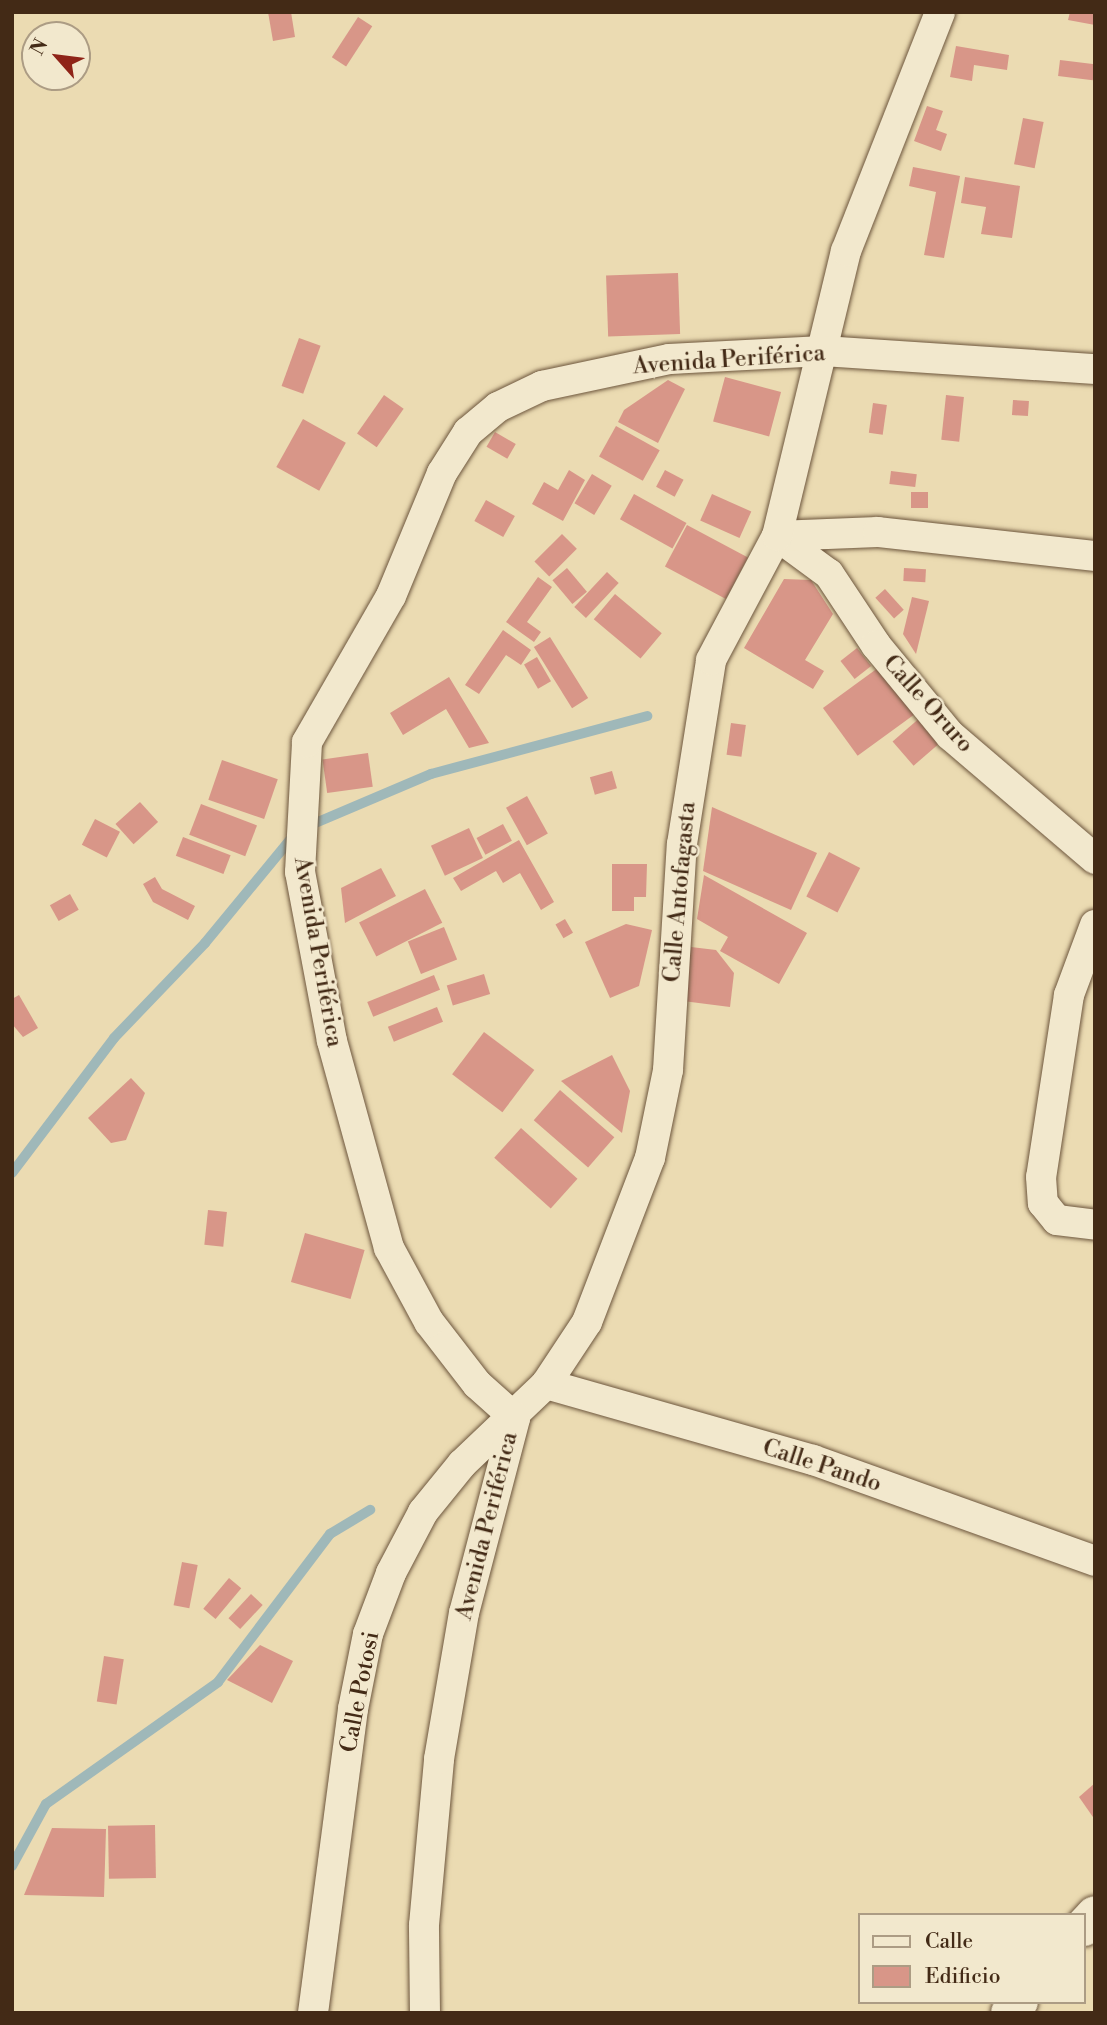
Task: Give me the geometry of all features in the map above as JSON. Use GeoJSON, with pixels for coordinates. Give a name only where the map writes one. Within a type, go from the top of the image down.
{"type":"FeatureCollection","features":[{"type":"Feature","properties":{"kind":"street","name":"Calle Antofagasta"},"geometry":{"type":"LineString","coordinates":[[515,1418],[546,1384],[587,1322],[650,1158],[668,1070],[682,844],[711,660],[777,536],[846,251],[940,12]]}},
{"type":"Feature","properties":{"kind":"street","name":"Avenida Periférica"},"geometry":{"type":"LineString","coordinates":[[425,2013],[424,1925],[439,1759],[473,1574],[515,1418],[477,1384],[429,1322],[389,1248],[332,1041],[300,872],[307,742],[391,596],[442,473],[468,432],[498,407],[598,371],[669,359],[823,351],[1095,369]]}},
{"type":"Feature","properties":{"kind":"street"},"geometry":{"type":"LineString","coordinates":[[777,536],[877,531],[1095,556]]}},
{"type":"Feature","properties":{"kind":"street","name":"Calle Oruro"},"geometry":{"type":"LineString","coordinates":[[777,536],[829,574],[876,645],[950,735],[1095,859]]}},
{"type":"Feature","properties":{"kind":"street"},"geometry":{"type":"LineString","coordinates":[[1095,925],[1069,995],[1044,1133],[1043,1203],[1057,1220],[1095,1225]]}},
{"type":"Feature","properties":{"kind":"street","name":"Calle Pando"},"geometry":{"type":"LineString","coordinates":[[546,1384],[813,1461],[1095,1561]]}},
{"type":"Feature","properties":{"kind":"street","name":"Calle Potosi"},"geometry":{"type":"LineString","coordinates":[[313,2013],[369,1634],[424,1511],[462,1464],[515,1418]]}},
{"type":"Feature","properties":{"kind":"building"},"geometry":{"type":"Polygon","coordinates":[[[268,12],[291,12],[295,37],[273,41],[268,12]]]}},
{"type":"Feature","properties":{"kind":"building"},"geometry":{"type":"Polygon","coordinates":[[[1070,12],[1095,12],[1095,25],[1068,20],[1070,12]]]}},
{"type":"Feature","properties":{"kind":"building"},"geometry":{"type":"Polygon","coordinates":[[[358,17],[372,26],[346,67],[332,57],[358,17]]]}},
{"type":"Feature","properties":{"kind":"building"},"geometry":{"type":"Polygon","coordinates":[[[956,46],[1009,55],[1007,70],[974,65],[972,81],[950,77],[956,46]]]}},
{"type":"Feature","properties":{"kind":"building"},"geometry":{"type":"Polygon","coordinates":[[[1060,60],[1095,64],[1093,80],[1058,76],[1060,60]]]}},
{"type":"Feature","properties":{"kind":"building"},"geometry":{"type":"Polygon","coordinates":[[[927,106],[943,111],[936,130],[947,134],[941,151],[914,141],[927,106]]]}},
{"type":"Feature","properties":{"kind":"building"},"geometry":{"type":"Polygon","coordinates":[[[1023,118],[1044,122],[1035,168],[1014,164],[1023,118]]]}},
{"type":"Feature","properties":{"kind":"building"},"geometry":{"type":"Polygon","coordinates":[[[913,167],[960,176],[944,258],[924,255],[936,192],[909,186],[913,167]]]}},
{"type":"Feature","properties":{"kind":"building"},"geometry":{"type":"Polygon","coordinates":[[[965,177],[1020,186],[1012,238],[981,234],[986,207],[961,203],[965,177]]]}},
{"type":"Feature","properties":{"kind":"building"},"geometry":{"type":"Polygon","coordinates":[[[678,273],[680,334],[608,336],[606,276],[678,273]]]}},
{"type":"Feature","properties":{"kind":"building"},"geometry":{"type":"Polygon","coordinates":[[[299,338],[321,346],[303,394],[282,386],[299,338]]]}},
{"type":"Feature","properties":{"kind":"building"},"geometry":{"type":"Polygon","coordinates":[[[725,377],[781,392],[769,436],[713,421],[725,377]]]}},
{"type":"Feature","properties":{"kind":"building"},"geometry":{"type":"Polygon","coordinates":[[[668,380],[685,389],[658,443],[618,422],[624,410],[668,380]]]}},
{"type":"Feature","properties":{"kind":"building"},"geometry":{"type":"Polygon","coordinates":[[[384,395],[404,409],[377,447],[357,434],[384,395]]]}},
{"type":"Feature","properties":{"kind":"building"},"geometry":{"type":"Polygon","coordinates":[[[946,395],[964,397],[959,442],[941,440],[946,395]]]}},
{"type":"Feature","properties":{"kind":"building"},"geometry":{"type":"Polygon","coordinates":[[[1013,400],[1029,401],[1028,416],[1012,415],[1013,400]]]}},
{"type":"Feature","properties":{"kind":"building"},"geometry":{"type":"Polygon","coordinates":[[[873,403],[887,405],[883,435],[869,433],[873,403]]]}},
{"type":"Feature","properties":{"kind":"building"},"geometry":{"type":"Polygon","coordinates":[[[303,419],[346,443],[319,491],[276,467],[303,419]]]}},
{"type":"Feature","properties":{"kind":"building"},"geometry":{"type":"Polygon","coordinates":[[[616,426],[660,450],[643,481],[599,457],[616,426]]]}},
{"type":"Feature","properties":{"kind":"building"},"geometry":{"type":"Polygon","coordinates":[[[495,432],[516,444],[507,459],[486,447],[495,432]]]}},
{"type":"Feature","properties":{"kind":"building"},"geometry":{"type":"Polygon","coordinates":[[[569,470],[585,480],[563,521],[532,504],[544,482],[558,490],[569,470]]]}},
{"type":"Feature","properties":{"kind":"building"},"geometry":{"type":"Polygon","coordinates":[[[665,470],[684,480],[675,497],[656,487],[665,470]]]}},
{"type":"Feature","properties":{"kind":"building"},"geometry":{"type":"Polygon","coordinates":[[[891,471],[917,474],[915,487],[889,484],[891,471]]]}},
{"type":"Feature","properties":{"kind":"building"},"geometry":{"type":"Polygon","coordinates":[[[592,474],[612,486],[594,515],[574,503],[592,474]]]}},
{"type":"Feature","properties":{"kind":"building"},"geometry":{"type":"Polygon","coordinates":[[[911,492],[928,492],[928,508],[911,508],[911,492]]]}},
{"type":"Feature","properties":{"kind":"building"},"geometry":{"type":"Polygon","coordinates":[[[634,494],[686,523],[672,548],[620,519],[634,494]]]}},
{"type":"Feature","properties":{"kind":"building"},"geometry":{"type":"Polygon","coordinates":[[[712,494],[751,511],[739,538],[700,520],[712,494]]]}},
{"type":"Feature","properties":{"kind":"building"},"geometry":{"type":"Polygon","coordinates":[[[486,500],[515,516],[503,537],[474,521],[486,500]]]}},
{"type":"Feature","properties":{"kind":"building"},"geometry":{"type":"Polygon","coordinates":[[[687,525],[748,557],[726,599],[665,566],[687,525]]]}},
{"type":"Feature","properties":{"kind":"building"},"geometry":{"type":"Polygon","coordinates":[[[562,534],[577,549],[549,576],[534,562],[562,534]]]}},
{"type":"Feature","properties":{"kind":"building"},"geometry":{"type":"Polygon","coordinates":[[[567,568],[587,592],[572,604],[552,580],[567,568]]]}},
{"type":"Feature","properties":{"kind":"building"},"geometry":{"type":"Polygon","coordinates":[[[904,568],[926,569],[925,582],[903,581],[904,568]]]}},
{"type":"Feature","properties":{"kind":"building"},"geometry":{"type":"Polygon","coordinates":[[[607,572],[619,583],[586,618],[574,607],[607,572]]]}},
{"type":"Feature","properties":{"kind":"building"},"geometry":{"type":"Polygon","coordinates":[[[538,577],[552,587],[527,622],[541,632],[534,642],[506,622],[538,577]]]}},
{"type":"Feature","properties":{"kind":"building"},"geometry":{"type":"Polygon","coordinates":[[[784,579],[811,580],[833,614],[805,660],[824,671],[813,689],[744,648],[784,579]]]}},
{"type":"Feature","properties":{"kind":"building"},"geometry":{"type":"Polygon","coordinates":[[[885,589],[904,610],[894,619],[875,598],[885,589]]]}},
{"type":"Feature","properties":{"kind":"building"},"geometry":{"type":"Polygon","coordinates":[[[615,594],[662,633],[641,658],[594,619],[615,594]]]}},
{"type":"Feature","properties":{"kind":"building"},"geometry":{"type":"Polygon","coordinates":[[[912,597],[929,601],[916,654],[903,634],[912,597]]]}},
{"type":"Feature","properties":{"kind":"building"},"geometry":{"type":"Polygon","coordinates":[[[503,630],[531,650],[521,665],[506,655],[479,694],[465,685],[503,630]]]}},
{"type":"Feature","properties":{"kind":"building"},"geometry":{"type":"Polygon","coordinates":[[[550,637],[588,698],[572,708],[534,647],[550,637]]]}},
{"type":"Feature","properties":{"kind":"building"},"geometry":{"type":"Polygon","coordinates":[[[857,648],[871,666],[855,679],[840,661],[857,648]]]}},
{"type":"Feature","properties":{"kind":"building"},"geometry":{"type":"Polygon","coordinates":[[[537,657],[551,681],[538,689],[524,664],[537,657]]]}},
{"type":"Feature","properties":{"kind":"building"},"geometry":{"type":"Polygon","coordinates":[[[882,665],[917,713],[858,756],[823,708],[882,665]]]}},
{"type":"Feature","properties":{"kind":"building"},"geometry":{"type":"Polygon","coordinates":[[[449,677],[489,743],[469,748],[446,709],[403,735],[390,713],[449,677]]]}},
{"type":"Feature","properties":{"kind":"building"},"geometry":{"type":"Polygon","coordinates":[[[922,716],[943,740],[914,766],[893,742],[922,716]]]}},
{"type":"Feature","properties":{"kind":"building"},"geometry":{"type":"Polygon","coordinates":[[[731,723],[746,725],[741,757],[727,755],[731,723]]]}},
{"type":"Feature","properties":{"kind":"building"},"geometry":{"type":"Polygon","coordinates":[[[368,753],[373,787],[327,793],[322,759],[368,753]]]}},
{"type":"Feature","properties":{"kind":"building"},"geometry":{"type":"Polygon","coordinates":[[[222,760],[278,779],[264,819],[208,800],[222,760]]]}},
{"type":"Feature","properties":{"kind":"building"},"geometry":{"type":"Polygon","coordinates":[[[612,771],[617,788],[595,795],[590,777],[612,771]]]}},
{"type":"Feature","properties":{"kind":"building"},"geometry":{"type":"Polygon","coordinates":[[[527,796],[548,834],[527,845],[506,808],[527,796]]]}},
{"type":"Feature","properties":{"kind":"building"},"geometry":{"type":"Polygon","coordinates":[[[140,802],[158,822],[134,844],[115,824],[140,802]]]}},
{"type":"Feature","properties":{"kind":"building"},"geometry":{"type":"Polygon","coordinates":[[[201,804],[257,826],[245,856],[189,835],[201,804]]]}},
{"type":"Feature","properties":{"kind":"building"},"geometry":{"type":"Polygon","coordinates":[[[712,807],[817,853],[791,910],[703,871],[712,807]]]}},
{"type":"Feature","properties":{"kind":"building"},"geometry":{"type":"Polygon","coordinates":[[[95,819],[120,832],[107,858],[82,845],[95,819]]]}},
{"type":"Feature","properties":{"kind":"building"},"geometry":{"type":"Polygon","coordinates":[[[503,824],[512,841],[485,855],[477,838],[503,824]]]}},
{"type":"Feature","properties":{"kind":"building"},"geometry":{"type":"Polygon","coordinates":[[[469,828],[483,858],[445,876],[431,846],[469,828]]]}},
{"type":"Feature","properties":{"kind":"building"},"geometry":{"type":"Polygon","coordinates":[[[183,837],[231,855],[223,874],[176,856],[183,837]]]}},
{"type":"Feature","properties":{"kind":"building"},"geometry":{"type":"Polygon","coordinates":[[[519,840],[554,902],[541,910],[520,873],[503,883],[496,871],[461,891],[453,878],[519,840]]]}},
{"type":"Feature","properties":{"kind":"building"},"geometry":{"type":"Polygon","coordinates":[[[829,852],[860,868],[837,912],[806,897],[829,852]]]}},
{"type":"Feature","properties":{"kind":"building"},"geometry":{"type":"Polygon","coordinates":[[[612,864],[647,864],[646,897],[634,897],[634,911],[612,911],[612,864]]]}},
{"type":"Feature","properties":{"kind":"building"},"geometry":{"type":"Polygon","coordinates":[[[381,868],[396,896],[345,923],[341,888],[381,868]]]}},
{"type":"Feature","properties":{"kind":"building"},"geometry":{"type":"Polygon","coordinates":[[[704,875],[807,933],[779,984],[720,951],[728,937],[697,919],[704,875]]]}},
{"type":"Feature","properties":{"kind":"building"},"geometry":{"type":"Polygon","coordinates":[[[155,877],[162,889],[195,906],[188,920],[153,902],[143,884],[155,877]]]}},
{"type":"Feature","properties":{"kind":"building"},"geometry":{"type":"Polygon","coordinates":[[[425,889],[442,923],[376,956],[359,923],[425,889]]]}},
{"type":"Feature","properties":{"kind":"building"},"geometry":{"type":"Polygon","coordinates":[[[70,894],[79,910],[59,921],[50,905],[70,894]]]}},
{"type":"Feature","properties":{"kind":"building"},"geometry":{"type":"Polygon","coordinates":[[[565,919],[573,933],[563,938],[555,924],[565,919]]]}},
{"type":"Feature","properties":{"kind":"building"},"geometry":{"type":"Polygon","coordinates":[[[626,924],[652,930],[639,986],[610,998],[585,942],[626,924]]]}},
{"type":"Feature","properties":{"kind":"building"},"geometry":{"type":"Polygon","coordinates":[[[444,927],[457,959],[421,974],[408,942],[444,927]]]}},
{"type":"Feature","properties":{"kind":"building"},"geometry":{"type":"Polygon","coordinates":[[[691,947],[716,950],[734,973],[730,1007],[683,1001],[691,947]]]}},
{"type":"Feature","properties":{"kind":"building"},"geometry":{"type":"Polygon","coordinates":[[[484,974],[490,994],[453,1005],[447,985],[484,974]]]}},
{"type":"Feature","properties":{"kind":"building"},"geometry":{"type":"Polygon","coordinates":[[[434,975],[440,990],[373,1017],[367,1002],[434,975]]]}},
{"type":"Feature","properties":{"kind":"building"},"geometry":{"type":"Polygon","coordinates":[[[19,995],[38,1028],[23,1037],[12,1024],[12,999],[19,995]]]}},
{"type":"Feature","properties":{"kind":"building"},"geometry":{"type":"Polygon","coordinates":[[[437,1007],[443,1022],[394,1042],[388,1027],[437,1007]]]}},
{"type":"Feature","properties":{"kind":"building"},"geometry":{"type":"Polygon","coordinates":[[[484,1032],[534,1070],[502,1112],[452,1074],[484,1032]]]}},
{"type":"Feature","properties":{"kind":"building"},"geometry":{"type":"Polygon","coordinates":[[[612,1055],[630,1091],[622,1133],[561,1081],[612,1055]]]}},
{"type":"Feature","properties":{"kind":"building"},"geometry":{"type":"Polygon","coordinates":[[[131,1078],[145,1093],[126,1140],[111,1143],[88,1118],[131,1078]]]}},
{"type":"Feature","properties":{"kind":"building"},"geometry":{"type":"Polygon","coordinates":[[[560,1090],[614,1137],[588,1167],[534,1120],[560,1090]]]}},
{"type":"Feature","properties":{"kind":"building"},"geometry":{"type":"Polygon","coordinates":[[[521,1128],[577,1179],[551,1209],[494,1158],[521,1128]]]}},
{"type":"Feature","properties":{"kind":"building"},"geometry":{"type":"Polygon","coordinates":[[[208,1210],[227,1212],[223,1247],[204,1245],[208,1210]]]}},
{"type":"Feature","properties":{"kind":"building"},"geometry":{"type":"Polygon","coordinates":[[[305,1233],[365,1250],[351,1299],[291,1282],[305,1233]]]}},
{"type":"Feature","properties":{"kind":"building"},"geometry":{"type":"Polygon","coordinates":[[[182,1562],[198,1565],[189,1608],[174,1605],[182,1562]]]}},
{"type":"Feature","properties":{"kind":"building"},"geometry":{"type":"Polygon","coordinates":[[[229,1578],[241,1588],[216,1619],[203,1609],[229,1578]]]}},
{"type":"Feature","properties":{"kind":"building"},"geometry":{"type":"Polygon","coordinates":[[[251,1594],[263,1605],[240,1629],[228,1618],[251,1594]]]}},
{"type":"Feature","properties":{"kind":"building"},"geometry":{"type":"Polygon","coordinates":[[[260,1645],[293,1661],[272,1703],[227,1680],[260,1645]]]}},
{"type":"Feature","properties":{"kind":"building"},"geometry":{"type":"Polygon","coordinates":[[[104,1656],[124,1659],[117,1705],[97,1701],[104,1656]]]}},
{"type":"Feature","properties":{"kind":"building"},"geometry":{"type":"Polygon","coordinates":[[[1095,1783],[1095,1820],[1079,1797],[1095,1783]]]}},
{"type":"Feature","properties":{"kind":"building"},"geometry":{"type":"Polygon","coordinates":[[[155,1825],[156,1878],[109,1879],[108,1826],[155,1825]]]}},
{"type":"Feature","properties":{"kind":"building"},"geometry":{"type":"Polygon","coordinates":[[[52,1828],[106,1829],[104,1897],[24,1895],[52,1828]]]}},
{"type":"Feature","properties":{"kind":"waterway"},"geometry":{"type":"LineString","coordinates":[[306,827],[431,774],[647,716]]}},
{"type":"Feature","properties":{"kind":"waterway"},"geometry":{"type":"LineString","coordinates":[[12,1173],[114,1038],[205,943],[294,835]]}},
{"type":"Feature","properties":{"kind":"waterway"},"geometry":{"type":"LineString","coordinates":[[12,1866],[46,1804],[218,1682],[330,1534],[370,1510]]}}]}
